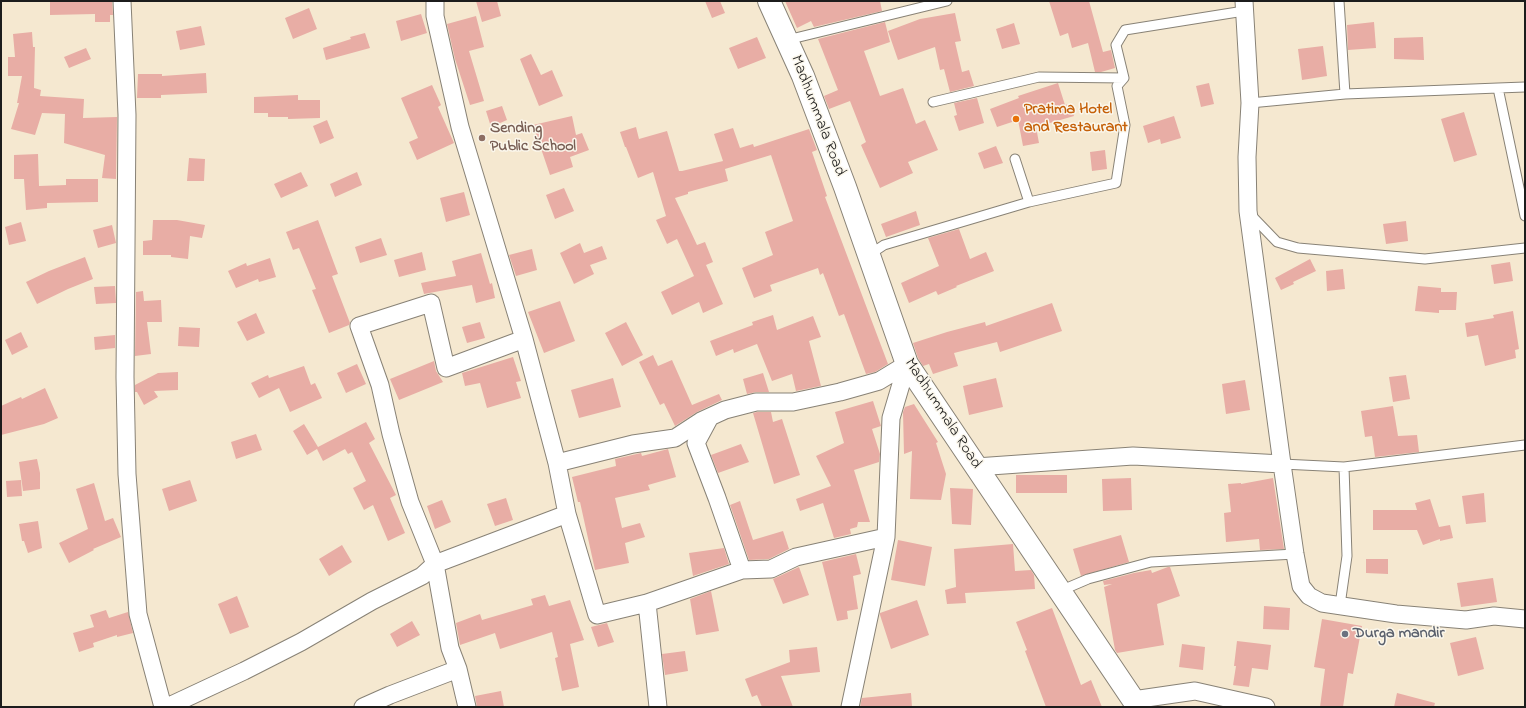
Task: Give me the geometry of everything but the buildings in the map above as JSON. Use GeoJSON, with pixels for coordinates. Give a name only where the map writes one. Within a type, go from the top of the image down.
{"type":"FeatureCollection","features":[{"type":"Feature","properties":{"kind":"street"},"geometry":{"type":"LineString","coordinates":[[122,1],[127,115],[125,377],[127,474],[138,614],[163,707]]}},
{"type":"Feature","properties":{"kind":"street"},"geometry":{"type":"LineString","coordinates":[[435,1],[435,16],[460,127],[524,339],[557,463],[567,514],[597,615],[647,603],[742,570],[771,569],[796,557],[886,537]]}},
{"type":"Feature","properties":{"kind":"street","name":"Madhummala Road"},"geometry":{"type":"LineString","coordinates":[[769,1],[803,76],[869,255],[907,364],[1136,704]]}},
{"type":"Feature","properties":{"kind":"street"},"geometry":{"type":"LineString","coordinates":[[1244,6],[1250,103],[1247,157],[1248,211],[1282,464],[1301,586],[1309,596],[1322,603],[1396,614],[1466,620],[1494,616],[1525,619]]}},
{"type":"Feature","properties":{"kind":"street"},"geometry":{"type":"LineString","coordinates":[[467,707],[458,669],[450,648],[435,564],[410,502],[391,434],[380,385],[358,326],[431,304],[446,368],[524,339]]}},
{"type":"Feature","properties":{"kind":"street"},"geometry":{"type":"LineString","coordinates":[[557,463],[633,444],[675,438],[701,421],[725,410],[756,402],[793,402],[840,392],[879,381],[907,364]]}},
{"type":"Feature","properties":{"kind":"street"},"geometry":{"type":"LineString","coordinates":[[850,707],[886,537],[891,418],[907,364]]}},
{"type":"Feature","properties":{"kind":"street"},"geometry":{"type":"LineString","coordinates":[[710,417],[696,443],[742,570]]}},
{"type":"Feature","properties":{"kind":"street"},"geometry":{"type":"LineString","coordinates":[[976,467],[1133,456],[1282,464]]}},
{"type":"Feature","properties":{"kind":"street"},"geometry":{"type":"LineString","coordinates":[[167,707],[244,671],[301,642],[422,576],[435,564],[567,514]]}},
{"type":"Feature","properties":{"kind":"street"},"geometry":{"type":"LineString","coordinates":[[647,603],[658,707]]}},
{"type":"Feature","properties":{"kind":"street"},"geometry":{"type":"LineString","coordinates":[[363,707],[458,669]]}},
{"type":"Feature","properties":{"kind":"street"},"geometry":{"type":"LineString","coordinates":[[1136,704],[1195,691],[1266,707]]}},
{"type":"Feature","properties":{"kind":"lane"},"geometry":{"type":"LineString","coordinates":[[787,40],[947,1]]}},
{"type":"Feature","properties":{"kind":"lane"},"geometry":{"type":"LineString","coordinates":[[1339,1],[1344,94]]}},
{"type":"Feature","properties":{"kind":"lane"},"geometry":{"type":"LineString","coordinates":[[1124,78],[1116,45],[1125,30],[1244,6]]}},
{"type":"Feature","properties":{"kind":"lane"},"geometry":{"type":"LineString","coordinates":[[933,102],[1039,77],[1124,78]]}},
{"type":"Feature","properties":{"kind":"lane"},"geometry":{"type":"LineString","coordinates":[[869,255],[884,245],[1029,202],[1116,183],[1126,125],[1117,86],[1124,78]]}},
{"type":"Feature","properties":{"kind":"lane"},"geometry":{"type":"LineString","coordinates":[[1250,103],[1344,94],[1525,87]]}},
{"type":"Feature","properties":{"kind":"lane"},"geometry":{"type":"LineString","coordinates":[[1498,88],[1525,216]]}},
{"type":"Feature","properties":{"kind":"lane"},"geometry":{"type":"LineString","coordinates":[[1014,159],[1029,202]]}},
{"type":"Feature","properties":{"kind":"lane"},"geometry":{"type":"LineString","coordinates":[[1248,211],[1277,242],[1298,248],[1425,258],[1525,248]]}},
{"type":"Feature","properties":{"kind":"lane"},"geometry":{"type":"LineString","coordinates":[[1282,464],[1344,467],[1525,445]]}},
{"type":"Feature","properties":{"kind":"lane"},"geometry":{"type":"LineString","coordinates":[[1340,605],[1347,556],[1344,467]]}},
{"type":"Feature","properties":{"kind":"lane"},"geometry":{"type":"LineString","coordinates":[[1060,591],[1088,579],[1151,562],[1295,554]]}},
{"type":"Feature","properties":{"kind":"place","name":"Pratima Hotel and Restaurant"},"geometry":{"type":"Point","coordinates":[1016,119]}},
{"type":"Feature","properties":{"kind":"place","name":"Sending Public School"},"geometry":{"type":"Point","coordinates":[482,138]}},
{"type":"Feature","properties":{"kind":"place","name":"Durga mandir"},"geometry":{"type":"Point","coordinates":[1345,634]}}]}
